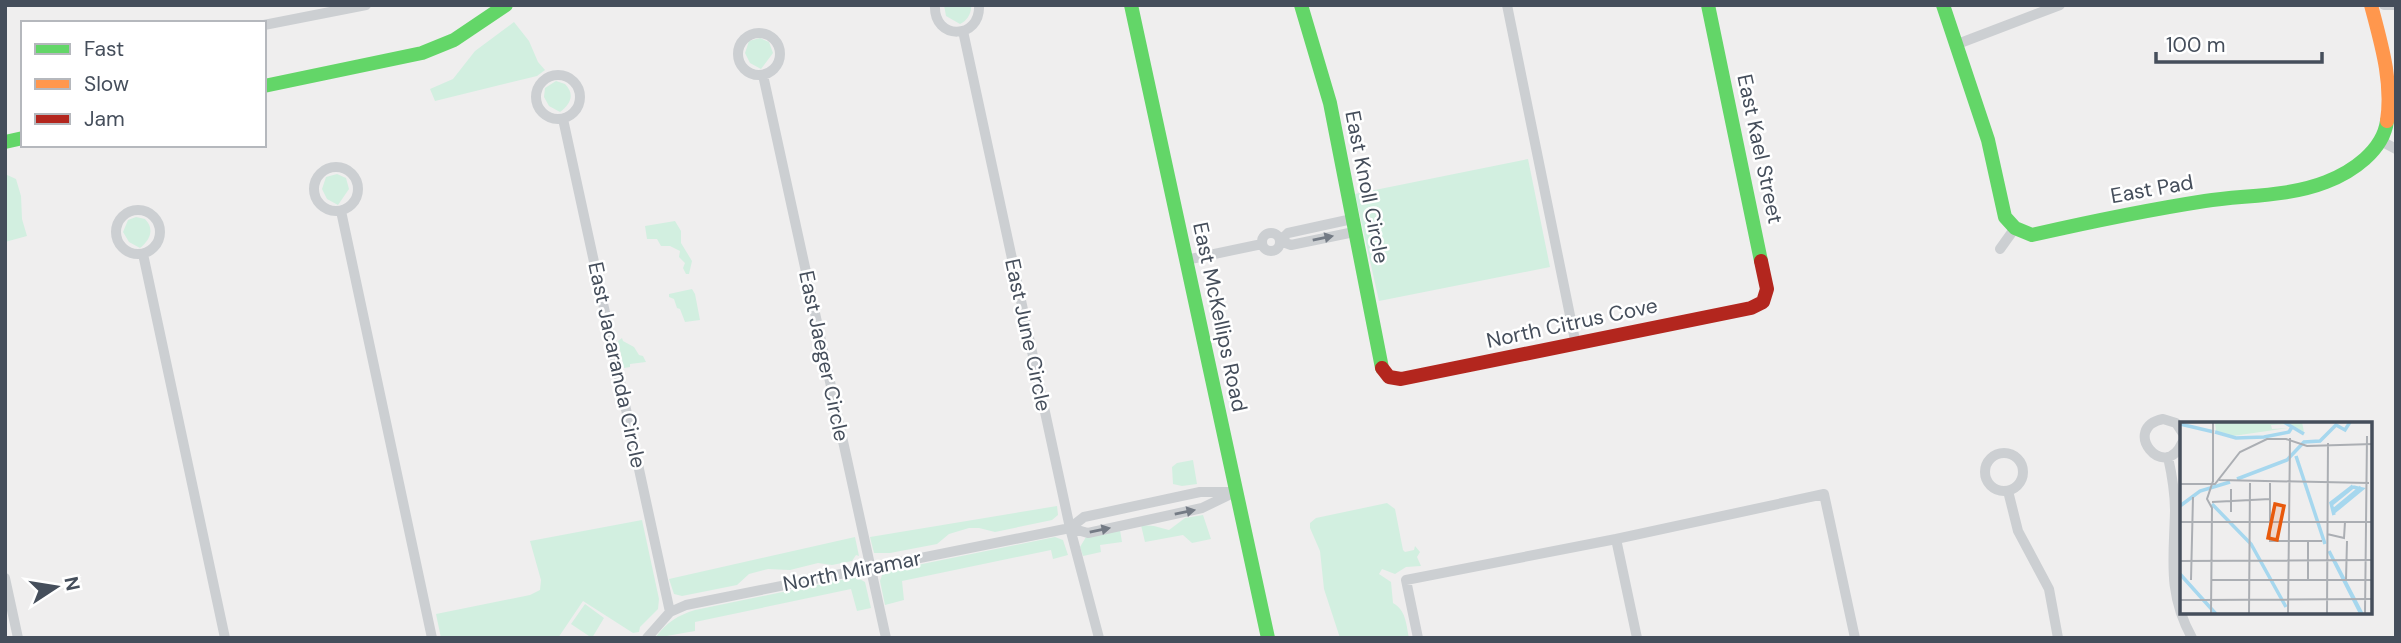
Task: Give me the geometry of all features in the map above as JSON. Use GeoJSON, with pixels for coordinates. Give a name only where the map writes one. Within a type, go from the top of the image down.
{"type":"FeatureCollection","features":[{"type":"Feature","properties":{"kind":"street"},"geometry":{"type":"LineString","coordinates":[[266,25],[366,5]]}},
{"type":"Feature","properties":{"kind":"street"},"geometry":{"type":"LineString","coordinates":[[266,86],[422,53],[454,40],[506,5]]}},
{"type":"Feature","properties":{"kind":"street"},"geometry":{"type":"LineString","coordinates":[[935,5],[935,16],[944,28],[950,31],[963,31],[975,22],[979,5]]}},
{"type":"Feature","properties":{"kind":"street","name":"East McKellips Road"},"geometry":{"type":"LineString","coordinates":[[1130,5],[1268,638]]}},
{"type":"Feature","properties":{"kind":"street","name":"East Knoll Circle"},"geometry":{"type":"LineString","coordinates":[[1301,5],[1330,103],[1381,367],[1389,377]]}},
{"type":"Feature","properties":{"kind":"street"},"geometry":{"type":"LineString","coordinates":[[1507,5],[1576,345]]}},
{"type":"Feature","properties":{"kind":"street","name":"East Kael Street"},"geometry":{"type":"LineString","coordinates":[[1708,5],[1768,289],[1763,302]]}},
{"type":"Feature","properties":{"kind":"street"},"geometry":{"type":"LineString","coordinates":[[1943,5],[1988,140],[2005,217],[2015,228],[2000,249]]}},
{"type":"Feature","properties":{"kind":"street"},"geometry":{"type":"LineString","coordinates":[[1955,45],[2060,5]]}},
{"type":"Feature","properties":{"kind":"street"},"geometry":{"type":"LineString","coordinates":[[2371,5],[2389,84],[2390,112],[2381,141],[2396,149]]}},
{"type":"Feature","properties":{"kind":"street"},"geometry":{"type":"LineString","coordinates":[[2384,5],[2396,5]]}},
{"type":"Feature","properties":{"kind":"street","name":"East June Circle"},"geometry":{"type":"LineString","coordinates":[[963,31],[1070,528],[1099,638]]}},
{"type":"Feature","properties":{"kind":"street"},"geometry":{"type":"LineString","coordinates":[[763,33],[775,40],[780,54],[775,68],[763,75],[749,73],[737,57],[740,44],[749,34],[763,33]]}},
{"type":"Feature","properties":{"kind":"street"},"geometry":{"type":"LineString","coordinates":[[559,74],[573,79],[580,92],[579,106],[575,112],[563,119],[547,117],[537,105],[536,90],[540,83],[552,75],[559,74]]}},
{"type":"Feature","properties":{"kind":"street","name":"East Jaeger Circle"},"geometry":{"type":"LineString","coordinates":[[763,75],[886,638]]}},
{"type":"Feature","properties":{"kind":"street","name":"East Jacaranda Circle"},"geometry":{"type":"LineString","coordinates":[[563,119],[670,612]]}},
{"type":"Feature","properties":{"kind":"street","name":"East Pad"},"geometry":{"type":"LineString","coordinates":[[2015,228],[2032,235],[2206,201],[2304,188],[2337,177],[2354,167],[2381,141]]}},
{"type":"Feature","properties":{"kind":"street"},"geometry":{"type":"LineString","coordinates":[[331,168],[347,170],[357,182],[357,197],[341,211],[327,209],[321,205],[315,194],[316,180],[320,174],[331,168]]}},
{"type":"Feature","properties":{"kind":"street"},"geometry":{"type":"LineString","coordinates":[[131,211],[145,211],[156,220],[159,227],[158,241],[143,254],[127,252],[118,241],[117,227],[131,211]]}},
{"type":"Feature","properties":{"kind":"street"},"geometry":{"type":"LineString","coordinates":[[341,211],[432,638]]}},
{"type":"Feature","properties":{"kind":"street"},"geometry":{"type":"LineString","coordinates":[[1186,260],[1262,244],[1263,238],[1270,233],[1276,234],[1280,241],[1288,233],[1353,226]]}},
{"type":"Feature","properties":{"kind":"street"},"geometry":{"type":"LineString","coordinates":[[143,254],[225,638]]}},
{"type":"Feature","properties":{"kind":"street","name":"North Citrus Cove"},"geometry":{"type":"LineString","coordinates":[[1389,377],[1401,379],[1576,345],[1751,308],[1763,302]]}},
{"type":"Feature","properties":{"kind":"street"},"geometry":{"type":"LineString","coordinates":[[2180,429],[2176,423],[2157,420],[2147,429],[2145,442],[2147,448],[2157,456],[2168,457],[2180,448]]}},
{"type":"Feature","properties":{"kind":"street"},"geometry":{"type":"LineString","coordinates":[[2168,457],[2174,487],[2172,568],[2180,608]]}},
{"type":"Feature","properties":{"kind":"street"},"geometry":{"type":"LineString","coordinates":[[2008,491],[2018,531],[2049,589],[2058,638]]}},
{"type":"Feature","properties":{"kind":"street","name":"North Miramar"},"geometry":{"type":"LineString","coordinates":[[1070,528],[1084,517],[1128,507],[1200,492],[1236,492]]}},
{"type":"Feature","properties":{"kind":"street","name":"North Miramar"},"geometry":{"type":"LineString","coordinates":[[670,612],[686,605],[1070,528],[1088,533],[1202,508],[1236,492]]}},
{"type":"Feature","properties":{"kind":"street"},"geometry":{"type":"LineString","coordinates":[[1419,638],[1406,580],[1616,539],[1824,494],[1855,638]]}},
{"type":"Feature","properties":{"kind":"street"},"geometry":{"type":"LineString","coordinates":[[1616,539],[1637,638]]}},
{"type":"Feature","properties":{"kind":"street"},"geometry":{"type":"LineString","coordinates":[[5,578],[18,638]]}},
{"type":"Feature","properties":{"kind":"street"},"geometry":{"type":"LineString","coordinates":[[647,638],[670,612]]}},
{"type":"Feature","properties":{"kind":"street"},"geometry":{"type":"LineString","coordinates":[[2182,615],[2192,638]]}},
{"type":"Feature","properties":{"kind":"green space"},"geometry":{"type":"Polygon","coordinates":[[[944,5],[971,5],[971,11],[967,19],[960,24],[946,16],[944,5]]]}},
{"type":"Feature","properties":{"kind":"green space"},"geometry":{"type":"Polygon","coordinates":[[[514,22],[529,41],[538,62],[545,70],[537,76],[435,101],[430,89],[453,79],[475,51],[514,22]]]}},
{"type":"Feature","properties":{"kind":"green space"},"geometry":{"type":"Polygon","coordinates":[[[760,38],[769,42],[773,53],[761,69],[750,63],[745,53],[749,41],[760,38]]]}},
{"type":"Feature","properties":{"kind":"green space"},"geometry":{"type":"Polygon","coordinates":[[[556,81],[565,84],[571,95],[567,106],[560,112],[549,106],[544,97],[545,88],[556,81]]]}},
{"type":"Feature","properties":{"kind":"green space"},"geometry":{"type":"Polygon","coordinates":[[[1528,159],[1550,267],[1379,301],[1355,194],[1528,159]]]}},
{"type":"Feature","properties":{"kind":"green space"},"geometry":{"type":"Polygon","coordinates":[[[5,174],[16,179],[27,236],[5,242],[5,174]]]}},
{"type":"Feature","properties":{"kind":"green space"},"geometry":{"type":"Polygon","coordinates":[[[337,174],[346,178],[349,189],[338,205],[327,199],[322,189],[326,177],[337,174]]]}},
{"type":"Feature","properties":{"kind":"green space"},"geometry":{"type":"Polygon","coordinates":[[[136,217],[145,219],[150,227],[149,238],[140,248],[129,242],[123,232],[128,220],[136,217]]]}},
{"type":"Feature","properties":{"kind":"green space"},"geometry":{"type":"Polygon","coordinates":[[[675,221],[681,231],[681,243],[692,261],[689,274],[686,274],[683,268],[685,263],[679,257],[680,251],[670,246],[661,246],[657,239],[647,239],[645,226],[675,221]]]}},
{"type":"Feature","properties":{"kind":"green space"},"geometry":{"type":"Polygon","coordinates":[[[692,289],[700,320],[685,322],[680,309],[669,294],[692,289]]]}},
{"type":"Feature","properties":{"kind":"green space"},"geometry":{"type":"Polygon","coordinates":[[[622,338],[643,356],[646,362],[630,364],[630,367],[624,368],[618,341],[622,338]]]}},
{"type":"Feature","properties":{"kind":"green space"},"geometry":{"type":"Polygon","coordinates":[[[1193,460],[1197,484],[1173,484],[1172,467],[1177,463],[1193,460]]]}},
{"type":"Feature","properties":{"kind":"green space"},"geometry":{"type":"Polygon","coordinates":[[[1387,503],[1395,509],[1403,550],[1414,550],[1415,546],[1420,552],[1417,557],[1421,566],[1406,567],[1395,574],[1382,569],[1379,574],[1391,582],[1393,603],[1403,613],[1409,638],[1340,638],[1324,589],[1320,551],[1310,523],[1316,518],[1387,503]]]}},
{"type":"Feature","properties":{"kind":"green space"},"geometry":{"type":"Polygon","coordinates":[[[1057,506],[1058,515],[1052,520],[995,532],[969,528],[949,534],[937,544],[890,553],[874,553],[870,537],[1057,506]]]}},
{"type":"Feature","properties":{"kind":"green space"},"geometry":{"type":"Polygon","coordinates":[[[1203,515],[1211,539],[1192,543],[1183,535],[1145,542],[1141,525],[1169,530],[1185,518],[1203,515]]]}},
{"type":"Feature","properties":{"kind":"green space"},"geometry":{"type":"Polygon","coordinates":[[[642,520],[659,599],[658,609],[640,627],[639,632],[633,633],[583,601],[558,638],[441,638],[436,614],[530,595],[540,590],[541,580],[530,541],[642,520]]]}},
{"type":"Feature","properties":{"kind":"green space"},"geometry":{"type":"Polygon","coordinates":[[[1120,530],[1122,542],[1100,545],[1101,552],[1083,556],[1080,547],[1086,537],[1120,530]]]}},
{"type":"Feature","properties":{"kind":"green space"},"geometry":{"type":"Polygon","coordinates":[[[855,537],[859,556],[856,555],[852,561],[832,565],[818,563],[790,570],[768,569],[749,574],[737,585],[682,596],[674,594],[669,579],[855,537]]]}},
{"type":"Feature","properties":{"kind":"green space"},"geometry":{"type":"Polygon","coordinates":[[[1055,537],[1063,540],[1068,555],[1053,559],[1051,550],[902,581],[904,600],[885,605],[880,581],[883,572],[1055,537]]]}},
{"type":"Feature","properties":{"kind":"green space"},"geometry":{"type":"Polygon","coordinates":[[[856,577],[865,582],[871,608],[857,611],[851,589],[695,622],[695,631],[655,638],[673,620],[695,610],[856,577]]]}},
{"type":"Feature","properties":{"kind":"green space"},"geometry":{"type":"Polygon","coordinates":[[[585,604],[604,618],[592,638],[571,624],[585,604]]]}},
{"type":"Feature","properties":{"kind":"traffic: fast"},"geometry":{"type":"LineString","coordinates":[[266,86],[422,53],[454,40],[506,5]]}},
{"type":"Feature","properties":{"kind":"traffic: fast"},"geometry":{"type":"LineString","coordinates":[[1131,5],[1268,638]]}},
{"type":"Feature","properties":{"kind":"traffic: fast"},"geometry":{"type":"LineString","coordinates":[[1301,5],[1330,103],[1382,368]]}},
{"type":"Feature","properties":{"kind":"traffic: fast"},"geometry":{"type":"LineString","coordinates":[[1708,5],[1761,261]]}},
{"type":"Feature","properties":{"kind":"traffic: fast"},"geometry":{"type":"LineString","coordinates":[[1943,5],[1988,140],[2005,217],[2015,228],[2032,235],[2118,216],[2311,187],[2336,178],[2365,159],[2379,142],[2387,121]]}},
{"type":"Feature","properties":{"kind":"traffic: fast"},"geometry":{"type":"LineString","coordinates":[[5,142],[21,138]]}},
{"type":"Feature","properties":{"kind":"traffic: slow"},"geometry":{"type":"LineString","coordinates":[[2371,5],[2387,77],[2387,121]]}},
{"type":"Feature","properties":{"kind":"traffic: jam"},"geometry":{"type":"LineString","coordinates":[[1382,368],[1389,377],[1401,379],[1751,308],[1763,302],[1767,289],[1761,261]]}}]}
